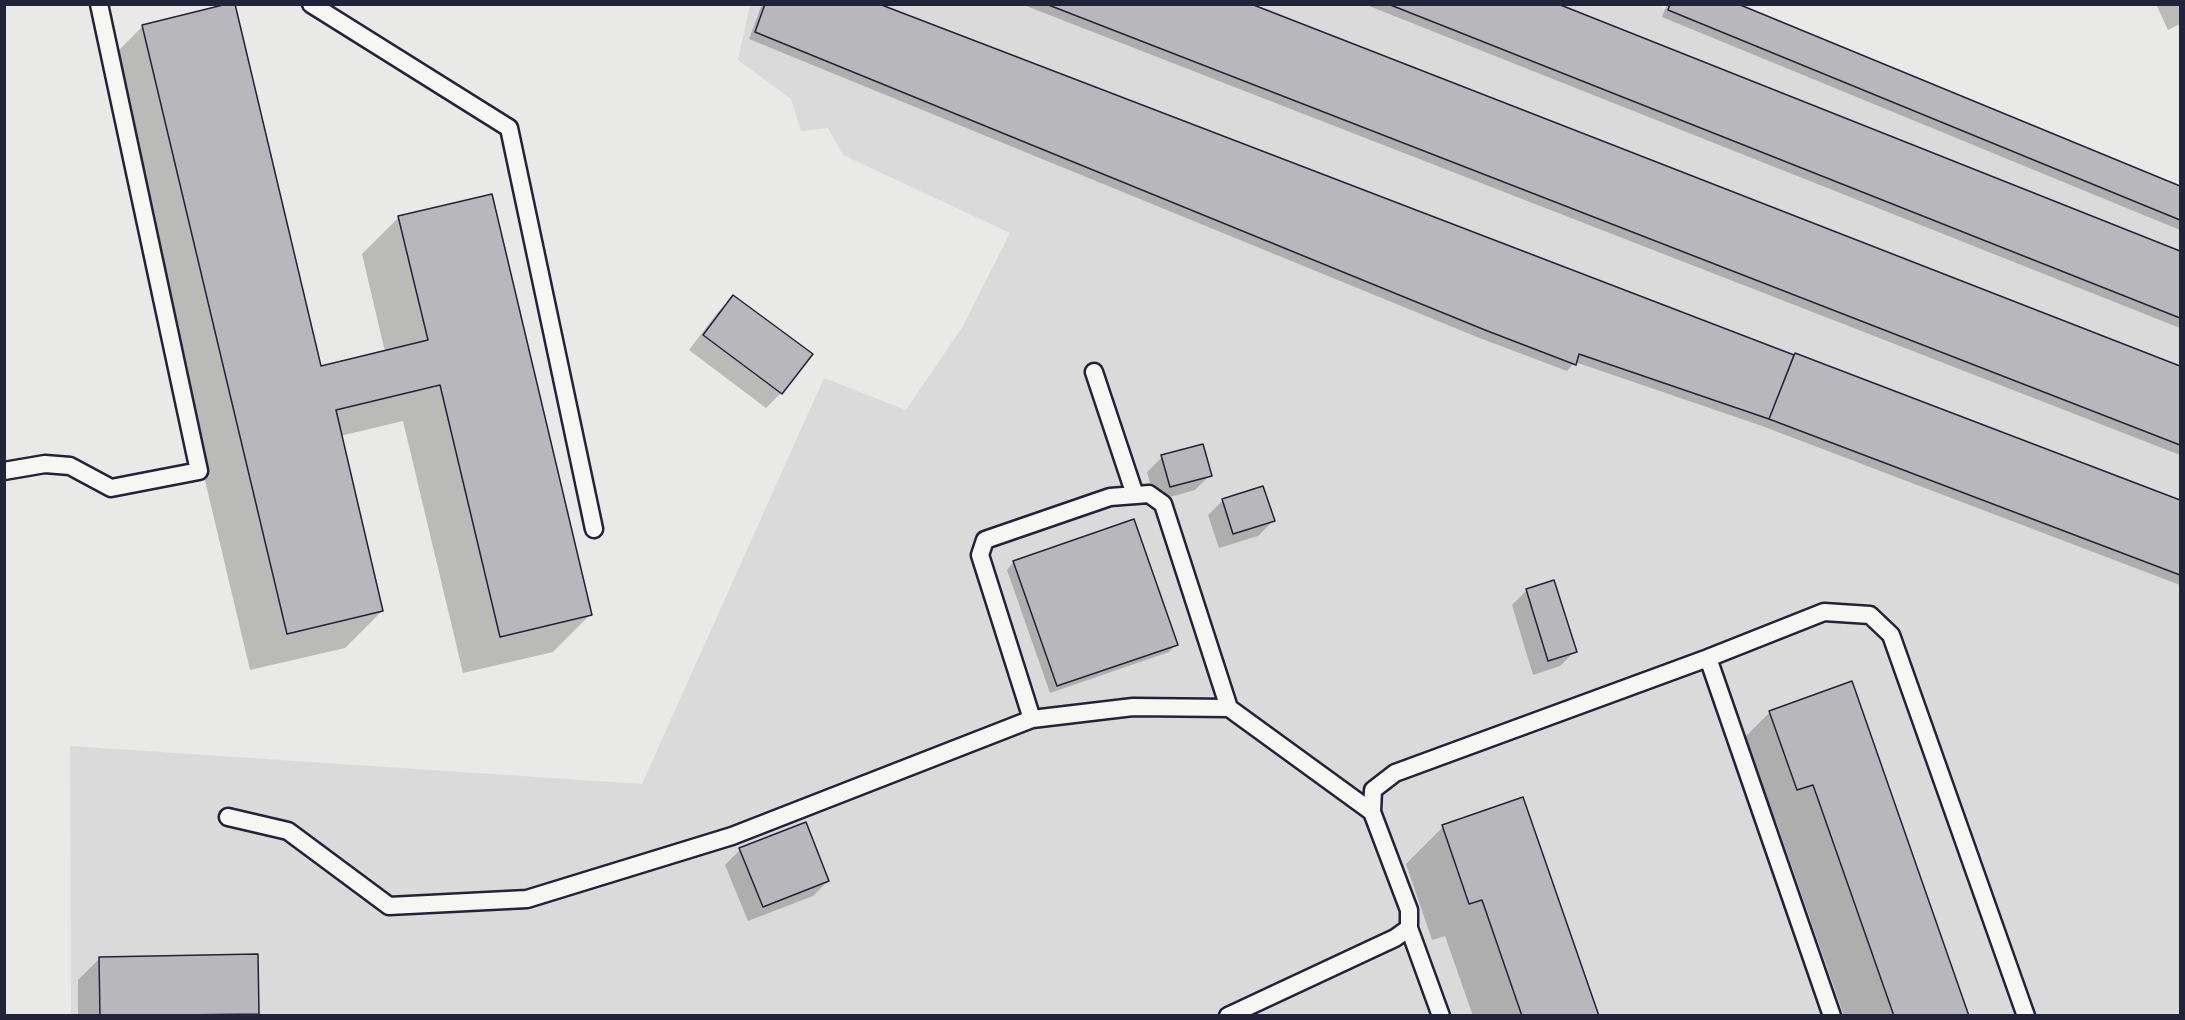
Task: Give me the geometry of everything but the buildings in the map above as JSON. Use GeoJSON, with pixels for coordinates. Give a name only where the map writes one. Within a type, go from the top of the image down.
{"type":"FeatureCollection","features":[{"type":"Feature","properties":{"kind":"lane"},"geometry":{"type":"LineString","coordinates":[[4,471],[45,464],[70,466],[111,488],[199,471],[99,4]]}},
{"type":"Feature","properties":{"kind":"lane"},"geometry":{"type":"LineString","coordinates":[[311,4],[509,128],[594,529]]}},
{"type":"Feature","properties":{"kind":"lane"},"geometry":{"type":"LineString","coordinates":[[1094,372],[1134,495]]}},
{"type":"Feature","properties":{"kind":"lane"},"geometry":{"type":"LineString","coordinates":[[1032,719],[980,555],[985,540],[1110,497],[1149,494],[1163,504],[1229,708]]}},
{"type":"Feature","properties":{"kind":"lane"},"geometry":{"type":"LineString","coordinates":[[1441,1016],[1410,928],[1409,910],[1372,812],[1373,790],[1395,773],[1708,658],[1824,612],[1870,615],[1891,635],[2026,1016]]}},
{"type":"Feature","properties":{"kind":"lane"},"geometry":{"type":"LineString","coordinates":[[1708,658],[1832,1016]]}},
{"type":"Feature","properties":{"kind":"lane"},"geometry":{"type":"LineString","coordinates":[[228,817],[288,831],[389,906],[527,898],[732,837],[1032,719],[1133,707],[1229,708],[1372,812]]}},
{"type":"Feature","properties":{"kind":"lane"},"geometry":{"type":"LineString","coordinates":[[1228,1016],[1395,938],[1410,928]]}},
{"type":"Feature","properties":{"kind":"shaded area"},"geometry":{"type":"Polygon","coordinates":[[[1654,4],[1668,10],[1670,5],[1738,5],[2180,186],[2180,1015],[71,1015],[70,746],[642,784],[824,378],[906,410],[963,326],[1010,233],[843,155],[828,128],[801,131],[791,99],[738,60],[750,5],[1654,4]]]}}]}
